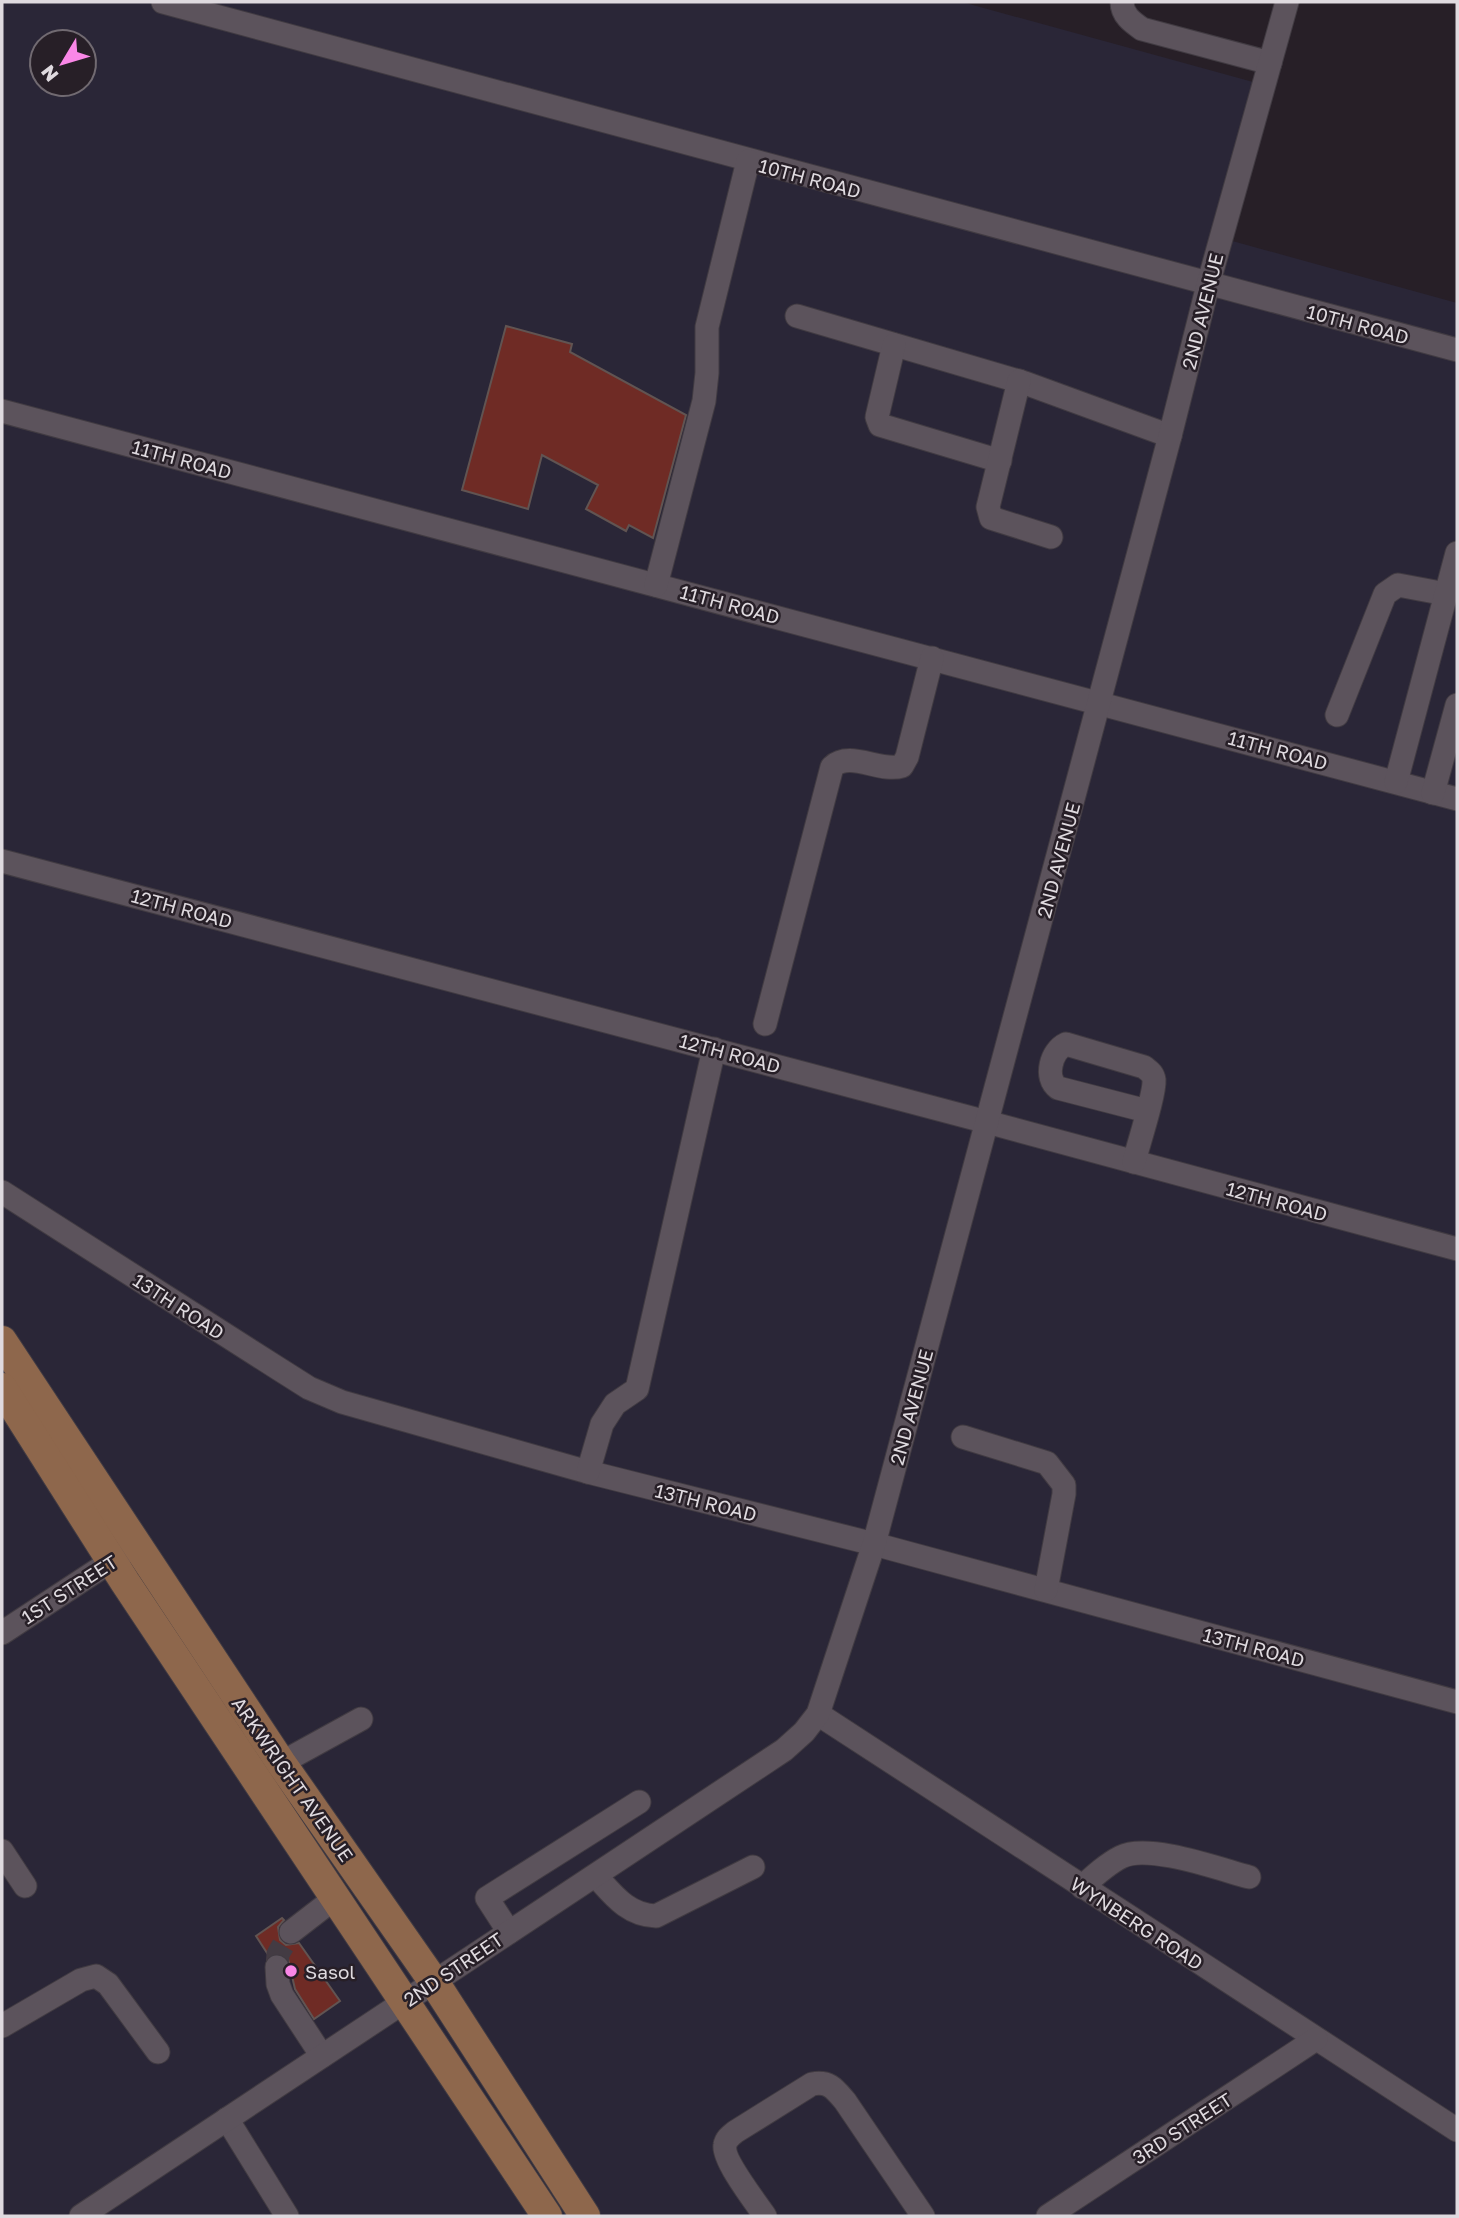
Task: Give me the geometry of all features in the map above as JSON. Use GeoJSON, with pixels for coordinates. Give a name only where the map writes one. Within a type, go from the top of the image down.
{"type":"FeatureCollection","features":[{"type":"Feature","properties":{"kind":"main road","name":"ARKWRIGHT AVENUE"},"geometry":{"type":"LineString","coordinates":[[2,1341],[281,1763],[434,1982],[585,2216]]}},
{"type":"Feature","properties":{"kind":"main road","name":"ARKWRIGHT AVENUE"},"geometry":{"type":"LineString","coordinates":[[2,1388],[111,1562],[547,2216]]}},
{"type":"Feature","properties":{"kind":"street","name":"10TH ROAD"},"geometry":{"type":"LineString","coordinates":[[163,2],[1457,351]]}},
{"type":"Feature","properties":{"kind":"street"},"geometry":{"type":"LineString","coordinates":[[1122,2],[1122,8],[1129,20],[1142,29],[1270,63]]}},
{"type":"Feature","properties":{"kind":"street","name":"2ND AVENUE"},"geometry":{"type":"LineString","coordinates":[[818,1714],[874,1544],[1100,702],[1208,285],[1287,2]]}},
{"type":"Feature","properties":{"kind":"street"},"geometry":{"type":"LineString","coordinates":[[656,585],[704,401],[707,327],[748,161]]}},
{"type":"Feature","properties":{"kind":"street"},"geometry":{"type":"LineString","coordinates":[[797,316],[1019,381],[1170,436]]}},
{"type":"Feature","properties":{"kind":"street"},"geometry":{"type":"LineString","coordinates":[[894,345],[877,417],[880,425],[1000,461]]}},
{"type":"Feature","properties":{"kind":"street"},"geometry":{"type":"LineString","coordinates":[[1019,381],[988,507],[991,518],[1051,537]]}},
{"type":"Feature","properties":{"kind":"street","name":"11TH ROAD"},"geometry":{"type":"LineString","coordinates":[[2,411],[1457,799]]}},
{"type":"Feature","properties":{"kind":"street"},"geometry":{"type":"LineString","coordinates":[[1396,782],[1457,553]]}},
{"type":"Feature","properties":{"kind":"street"},"geometry":{"type":"LineString","coordinates":[[1337,715],[1385,594],[1398,585],[1446,594]]}},
{"type":"Feature","properties":{"kind":"street"},"geometry":{"type":"LineString","coordinates":[[765,1024],[832,767],[839,761],[847,760],[894,769],[902,766],[907,757],[932,658]]}},
{"type":"Feature","properties":{"kind":"street"},"geometry":{"type":"LineString","coordinates":[[1433,793],[1457,705]]}},
{"type":"Feature","properties":{"kind":"street","name":"12TH ROAD"},"geometry":{"type":"LineString","coordinates":[[2,861],[1457,1249]]}},
{"type":"Feature","properties":{"kind":"street"},"geometry":{"type":"LineString","coordinates":[[588,1472],[602,1424],[615,1404],[637,1389],[714,1049]]}},
{"type":"Feature","properties":{"kind":"street"},"geometry":{"type":"LineString","coordinates":[[1134,1162],[1147,1111]]}},
{"type":"Feature","properties":{"kind":"street","name":"13TH ROAD"},"geometry":{"type":"LineString","coordinates":[[2,1192],[309,1388],[342,1402],[588,1472],[874,1544],[1457,1702]]}},
{"type":"Feature","properties":{"kind":"street"},"geometry":{"type":"LineString","coordinates":[[963,1437],[1047,1462],[1064,1485],[1046,1590]]}},
{"type":"Feature","properties":{"kind":"street","name":"1ST STREET"},"geometry":{"type":"LineString","coordinates":[[2,1633],[136,1545]]}},
{"type":"Feature","properties":{"kind":"street","name":"2ND STREET"},"geometry":{"type":"LineString","coordinates":[[81,2216],[784,1750],[804,1732],[818,1714]]}},
{"type":"Feature","properties":{"kind":"street","name":"WYNBERG ROAD"},"geometry":{"type":"LineString","coordinates":[[818,1714],[1457,2130]]}},
{"type":"Feature","properties":{"kind":"street"},"geometry":{"type":"LineString","coordinates":[[281,1763],[361,1719]]}},
{"type":"Feature","properties":{"kind":"street"},"geometry":{"type":"LineString","coordinates":[[509,1932],[487,1898],[639,1802]]}},
{"type":"Feature","properties":{"kind":"street"},"geometry":{"type":"LineString","coordinates":[[2,1851],[25,1886]]}},
{"type":"Feature","properties":{"kind":"street"},"geometry":{"type":"LineString","coordinates":[[1082,1887],[1122,1856],[1140,1852],[1157,1853],[1249,1877]]}},
{"type":"Feature","properties":{"kind":"street"},"geometry":{"type":"LineString","coordinates":[[596,1877],[629,1910],[656,1916],[753,1867]]}},
{"type":"Feature","properties":{"kind":"street"},"geometry":{"type":"LineString","coordinates":[[291,1932],[335,1898]]}},
{"type":"Feature","properties":{"kind":"street"},"geometry":{"type":"LineString","coordinates":[[277,1966],[282,1995],[322,2056]]}},
{"type":"Feature","properties":{"kind":"street"},"geometry":{"type":"LineString","coordinates":[[2,2026],[81,1980],[96,1976],[108,1983],[158,2052]]}},
{"type":"Feature","properties":{"kind":"street","name":"3RD STREET"},"geometry":{"type":"LineString","coordinates":[[1048,2216],[1316,2039]]}},
{"type":"Feature","properties":{"kind":"street"},"geometry":{"type":"LineString","coordinates":[[765,2216],[726,2155],[724,2146],[729,2137],[812,2084],[823,2082],[835,2089],[845,2101],[923,2216]]}},
{"type":"Feature","properties":{"kind":"street"},"geometry":{"type":"LineString","coordinates":[[227,2119],[287,2216]]}},
{"type":"Feature","properties":{"kind":"shaded area"},"geometry":{"type":"Polygon","coordinates":[[[2,2],[962,2],[1264,85],[1218,237],[1457,303],[1457,2216],[2,2216],[2,2]]]}},
{"type":"Feature","properties":{"kind":"building"},"geometry":{"type":"Polygon","coordinates":[[[506,326],[572,344],[570,352],[686,415],[653,538],[629,525],[626,531],[586,509],[598,485],[542,455],[528,509],[462,490],[506,326]]]}},
{"type":"Feature","properties":{"kind":"building"},"geometry":{"type":"Polygon","coordinates":[[[282,1918],[284,1920],[278,1927],[280,1940],[286,1945],[299,1943],[340,2001],[314,2019],[295,1989],[288,1959],[277,1953],[269,1956],[256,1936],[282,1918]]]}},
{"type":"Feature","properties":{"kind":"tunnel"},"geometry":{"type":"LineString","coordinates":[[277,1967],[278,1954],[291,1932]]}},
{"type":"Feature","properties":{"kind":"place","name":"Sasol"},"geometry":{"type":"Point","coordinates":[291,1971]}}]}
